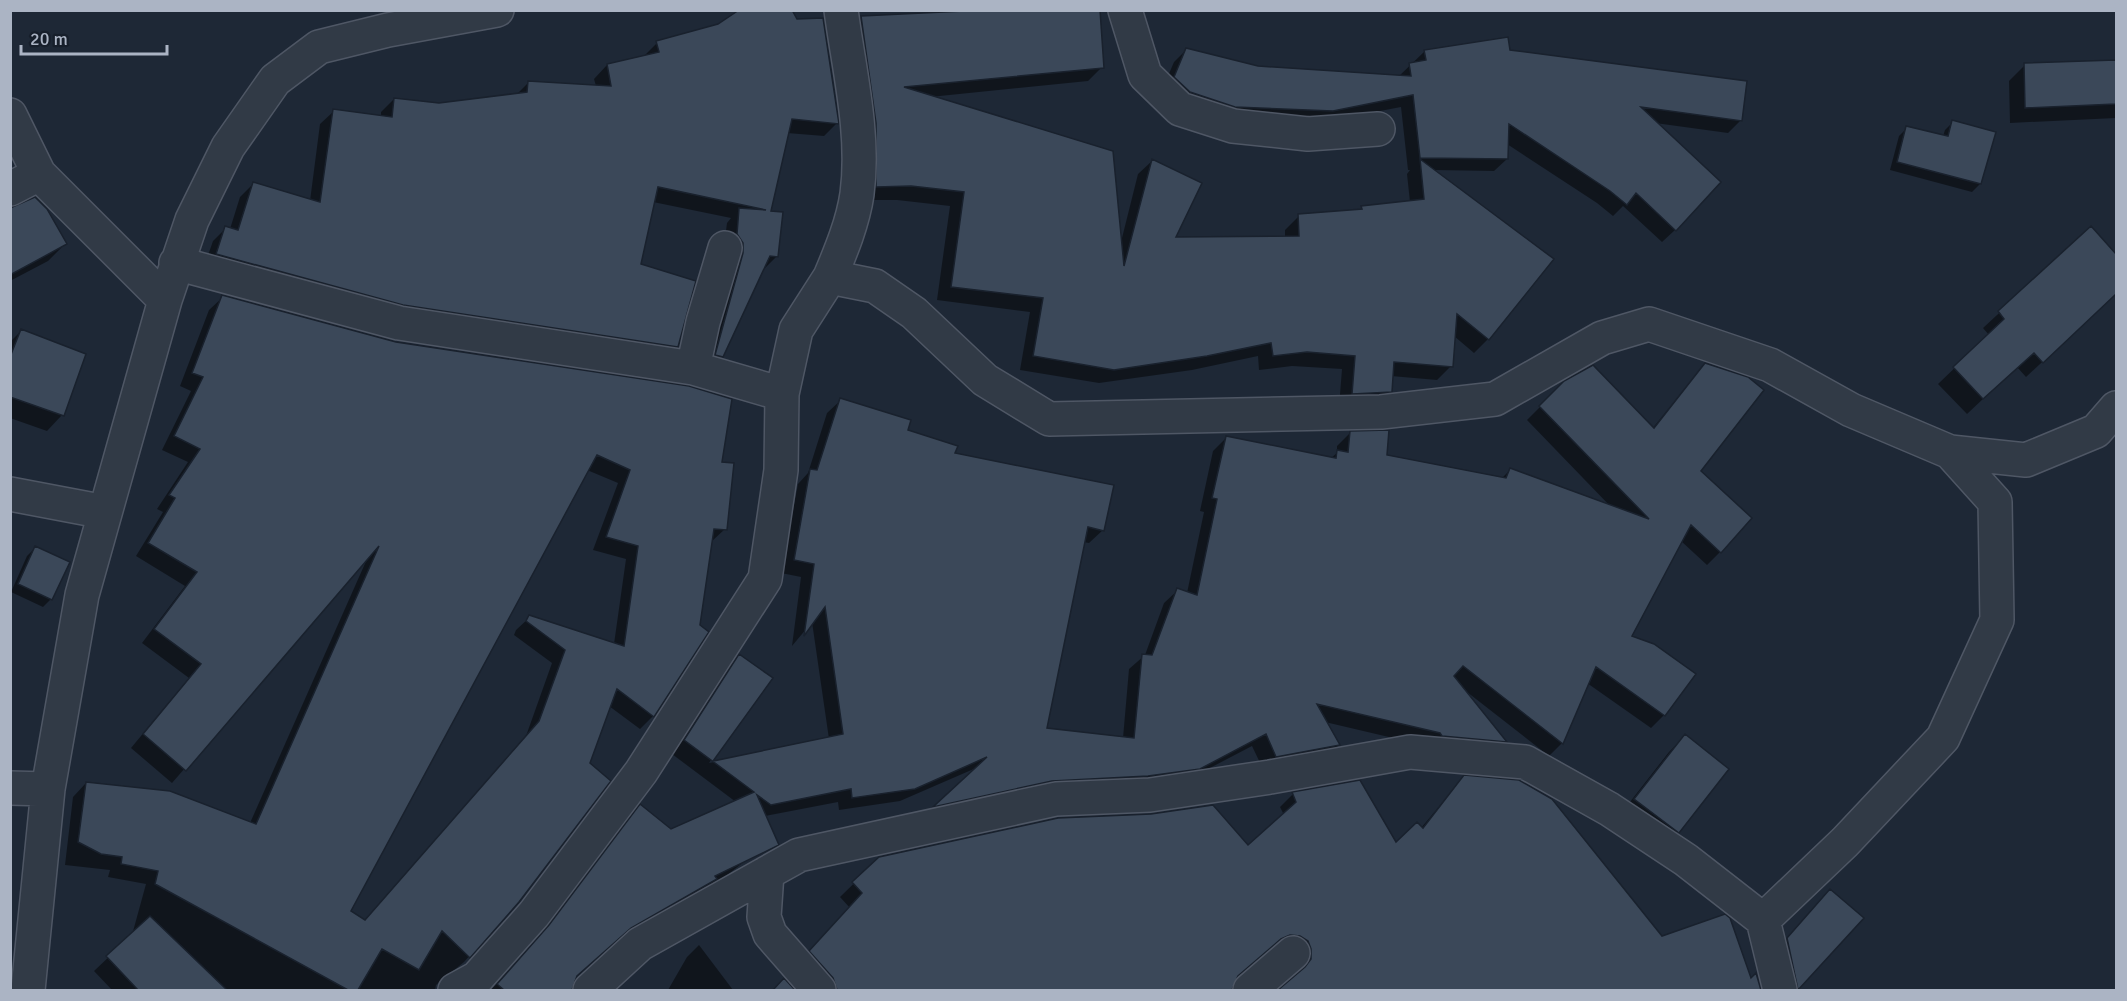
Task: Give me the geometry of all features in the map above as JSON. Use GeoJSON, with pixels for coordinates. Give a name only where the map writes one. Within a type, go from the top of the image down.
{"type":"FeatureCollection","features":[{"type":"Feature","properties":{"kind":"street"},"geometry":{"type":"LineString","coordinates":[[32,987],[48,789],[82,595],[165,300],[192,220],[228,147],[275,80],[319,47],[388,30],[497,10]]}},
{"type":"Feature","properties":{"kind":"street"},"geometry":{"type":"LineString","coordinates":[[455,990],[477,978],[534,914],[641,772],[765,579],[781,470],[782,394],[796,330],[830,277],[842,248],[857,194],[858,140],[841,10]]}},
{"type":"Feature","properties":{"kind":"street"},"geometry":{"type":"LineString","coordinates":[[1125,10],[1145,75],[1180,109],[1233,126],[1298,133],[1378,129]]}},
{"type":"Feature","properties":{"kind":"street"},"geometry":{"type":"LineString","coordinates":[[10,115],[39,174],[165,300]]}},
{"type":"Feature","properties":{"kind":"street"},"geometry":{"type":"LineString","coordinates":[[10,189],[39,174]]}},
{"type":"Feature","properties":{"kind":"street"},"geometry":{"type":"LineString","coordinates":[[693,368],[703,322],[725,248]]}},
{"type":"Feature","properties":{"kind":"street"},"geometry":{"type":"LineString","coordinates":[[176,263],[399,323],[693,368],[782,394]]}},
{"type":"Feature","properties":{"kind":"street"},"geometry":{"type":"LineString","coordinates":[[830,277],[875,286],[914,313],[985,380],[1049,419],[1381,412],[1495,399],[1602,338],[1649,324],[1770,366],[1851,410],[1950,452],[2026,460],[2096,431],[2116,408]]}},
{"type":"Feature","properties":{"kind":"street"},"geometry":{"type":"LineString","coordinates":[[1763,920],[1845,843],[1943,738],[1997,620],[1995,502],[1950,452]]}},
{"type":"Feature","properties":{"kind":"street"},"geometry":{"type":"LineString","coordinates":[[10,494],[105,512]]}},
{"type":"Feature","properties":{"kind":"street"},"geometry":{"type":"LineString","coordinates":[[605,986],[640,944],[799,855],[1056,799],[1150,795],[1270,777],[1410,752],[1525,762],[1609,808],[1686,860],[1763,920],[1780,990]]}},
{"type":"Feature","properties":{"kind":"street"},"geometry":{"type":"LineString","coordinates":[[10,788],[48,789]]}},
{"type":"Feature","properties":{"kind":"street"},"geometry":{"type":"LineString","coordinates":[[766,873],[764,917],[770,934],[819,990]]}},
{"type":"Feature","properties":{"kind":"street"},"geometry":{"type":"LineString","coordinates":[[1250,990],[1293,953]]}},
{"type":"Feature","properties":{"kind":"building"},"geometry":{"type":"Polygon","coordinates":[[[739,10],[792,10],[797,19],[823,18],[839,124],[792,119],[771,211],[783,212],[778,257],[770,256],[723,357],[715,355],[743,253],[743,243],[737,234],[739,208],[766,210],[658,187],[641,264],[696,281],[678,347],[403,305],[216,254],[225,226],[238,230],[253,182],[320,202],[333,109],[392,117],[394,98],[439,103],[527,92],[528,81],[611,86],[607,64],[659,52],[656,41],[718,24],[739,10]]]}},
{"type":"Feature","properties":{"kind":"building"},"geometry":{"type":"Polygon","coordinates":[[[985,10],[1100,10],[1104,68],[904,87],[1113,151],[1124,266],[1152,159],[1202,183],[1176,237],[1299,236],[1298,214],[1362,209],[1361,206],[1424,199],[1420,159],[1554,259],[1489,340],[1457,314],[1453,367],[1394,362],[1392,392],[1352,394],[1355,356],[1307,352],[1273,356],[1271,343],[1207,356],[1114,370],[1033,356],[1043,298],[951,287],[964,192],[911,186],[876,187],[876,123],[861,16],[985,10]]]}},
{"type":"Feature","properties":{"kind":"building"},"geometry":{"type":"Polygon","coordinates":[[[1508,37],[1510,50],[1747,81],[1742,121],[1641,107],[1721,182],[1676,231],[1636,193],[1627,205],[1610,191],[1509,124],[1508,159],[1420,158],[1413,95],[1333,111],[1235,107],[1190,92],[1174,77],[1186,48],[1258,66],[1411,76],[1409,63],[1426,60],[1424,50],[1508,37]]]}},
{"type":"Feature","properties":{"kind":"building"},"geometry":{"type":"Polygon","coordinates":[[[2116,60],[2116,104],[2025,108],[2024,63],[2116,60]]]}},
{"type":"Feature","properties":{"kind":"building"},"geometry":{"type":"Polygon","coordinates":[[[1952,120],[1996,132],[1981,184],[1897,162],[1906,126],[1948,136],[1952,120]]]}},
{"type":"Feature","properties":{"kind":"building"},"geometry":{"type":"Polygon","coordinates":[[[35,197],[47,209],[67,244],[10,275],[10,208],[35,197]]]}},
{"type":"Feature","properties":{"kind":"building"},"geometry":{"type":"Polygon","coordinates":[[[2091,226],[2116,254],[2116,294],[2043,363],[2034,353],[1983,399],[1953,367],[2004,319],[1998,311],[2091,226]]]}},
{"type":"Feature","properties":{"kind":"building"},"geometry":{"type":"Polygon","coordinates":[[[222,295],[396,342],[689,386],[732,399],[722,462],[734,463],[727,530],[714,529],[700,625],[709,632],[654,717],[617,689],[590,763],[611,781],[519,902],[470,958],[442,931],[419,970],[382,949],[358,990],[348,990],[155,884],[158,871],[121,864],[122,857],[101,854],[78,842],[86,782],[170,791],[256,824],[379,546],[186,771],[143,734],[201,664],[154,629],[197,572],[148,543],[175,498],[169,495],[200,449],[174,436],[203,377],[192,373],[222,295]],[[597,455],[351,911],[365,920],[539,721],[565,650],[526,621],[529,615],[624,646],[638,546],[606,537],[630,470],[597,455]]]}},
{"type":"Feature","properties":{"kind":"building"},"geometry":{"type":"Polygon","coordinates":[[[21,329],[86,354],[64,416],[10,397],[10,357],[21,329]]]}},
{"type":"Feature","properties":{"kind":"building"},"geometry":{"type":"Polygon","coordinates":[[[1705,363],[1748,377],[1764,390],[1701,471],[1752,518],[1721,553],[1691,525],[1632,636],[1654,644],[1696,674],[1665,716],[1596,667],[1563,744],[1463,666],[1454,676],[1507,742],[1442,736],[1440,733],[1317,704],[1340,745],[1276,757],[1266,734],[1200,769],[1148,776],[1052,781],[933,807],[987,757],[915,789],[852,798],[851,789],[771,805],[757,795],[779,845],[715,876],[717,879],[631,928],[577,976],[572,990],[504,990],[497,984],[549,925],[640,804],[671,829],[754,792],[684,740],[739,654],[773,678],[713,761],[843,734],[825,607],[804,636],[814,564],[794,560],[810,469],[817,470],[840,398],[911,420],[908,430],[958,446],[955,453],[1114,485],[1104,531],[1088,527],[1047,728],[1134,738],[1142,654],[1152,655],[1177,588],[1197,595],[1217,499],[1212,498],[1226,436],[1336,458],[1337,450],[1348,452],[1350,431],[1389,430],[1387,455],[1506,478],[1510,468],[1649,519],[1539,406],[1564,381],[1593,365],[1654,428],[1705,363]]]}},
{"type":"Feature","properties":{"kind":"building"},"geometry":{"type":"Polygon","coordinates":[[[35,546],[70,562],[52,600],[18,584],[35,546]]]}},
{"type":"Feature","properties":{"kind":"building"},"geometry":{"type":"Polygon","coordinates":[[[1685,734],[1729,769],[1679,833],[1634,799],[1685,734]]]}},
{"type":"Feature","properties":{"kind":"building"},"geometry":{"type":"Polygon","coordinates":[[[1464,775],[1519,780],[1552,799],[1662,936],[1725,914],[1730,918],[1751,978],[1756,973],[1761,990],[1278,990],[1311,959],[1308,941],[1300,936],[1290,935],[1281,939],[1238,976],[1232,990],[837,990],[833,978],[809,951],[862,893],[852,882],[879,857],[1058,818],[1151,814],[1213,805],[1248,845],[1296,802],[1292,792],[1360,780],[1396,842],[1417,822],[1423,828],[1464,775]]]}},
{"type":"Feature","properties":{"kind":"building"},"geometry":{"type":"Polygon","coordinates":[[[1830,889],[1864,918],[1798,990],[1787,938],[1830,889]]]}},
{"type":"Feature","properties":{"kind":"building"},"geometry":{"type":"Polygon","coordinates":[[[150,916],[227,990],[138,990],[106,956],[150,916]]]}},
{"type":"Feature","properties":{"kind":"building"},"geometry":{"type":"Polygon","coordinates":[[[784,978],[795,990],[773,990],[784,978]]]}}]}
